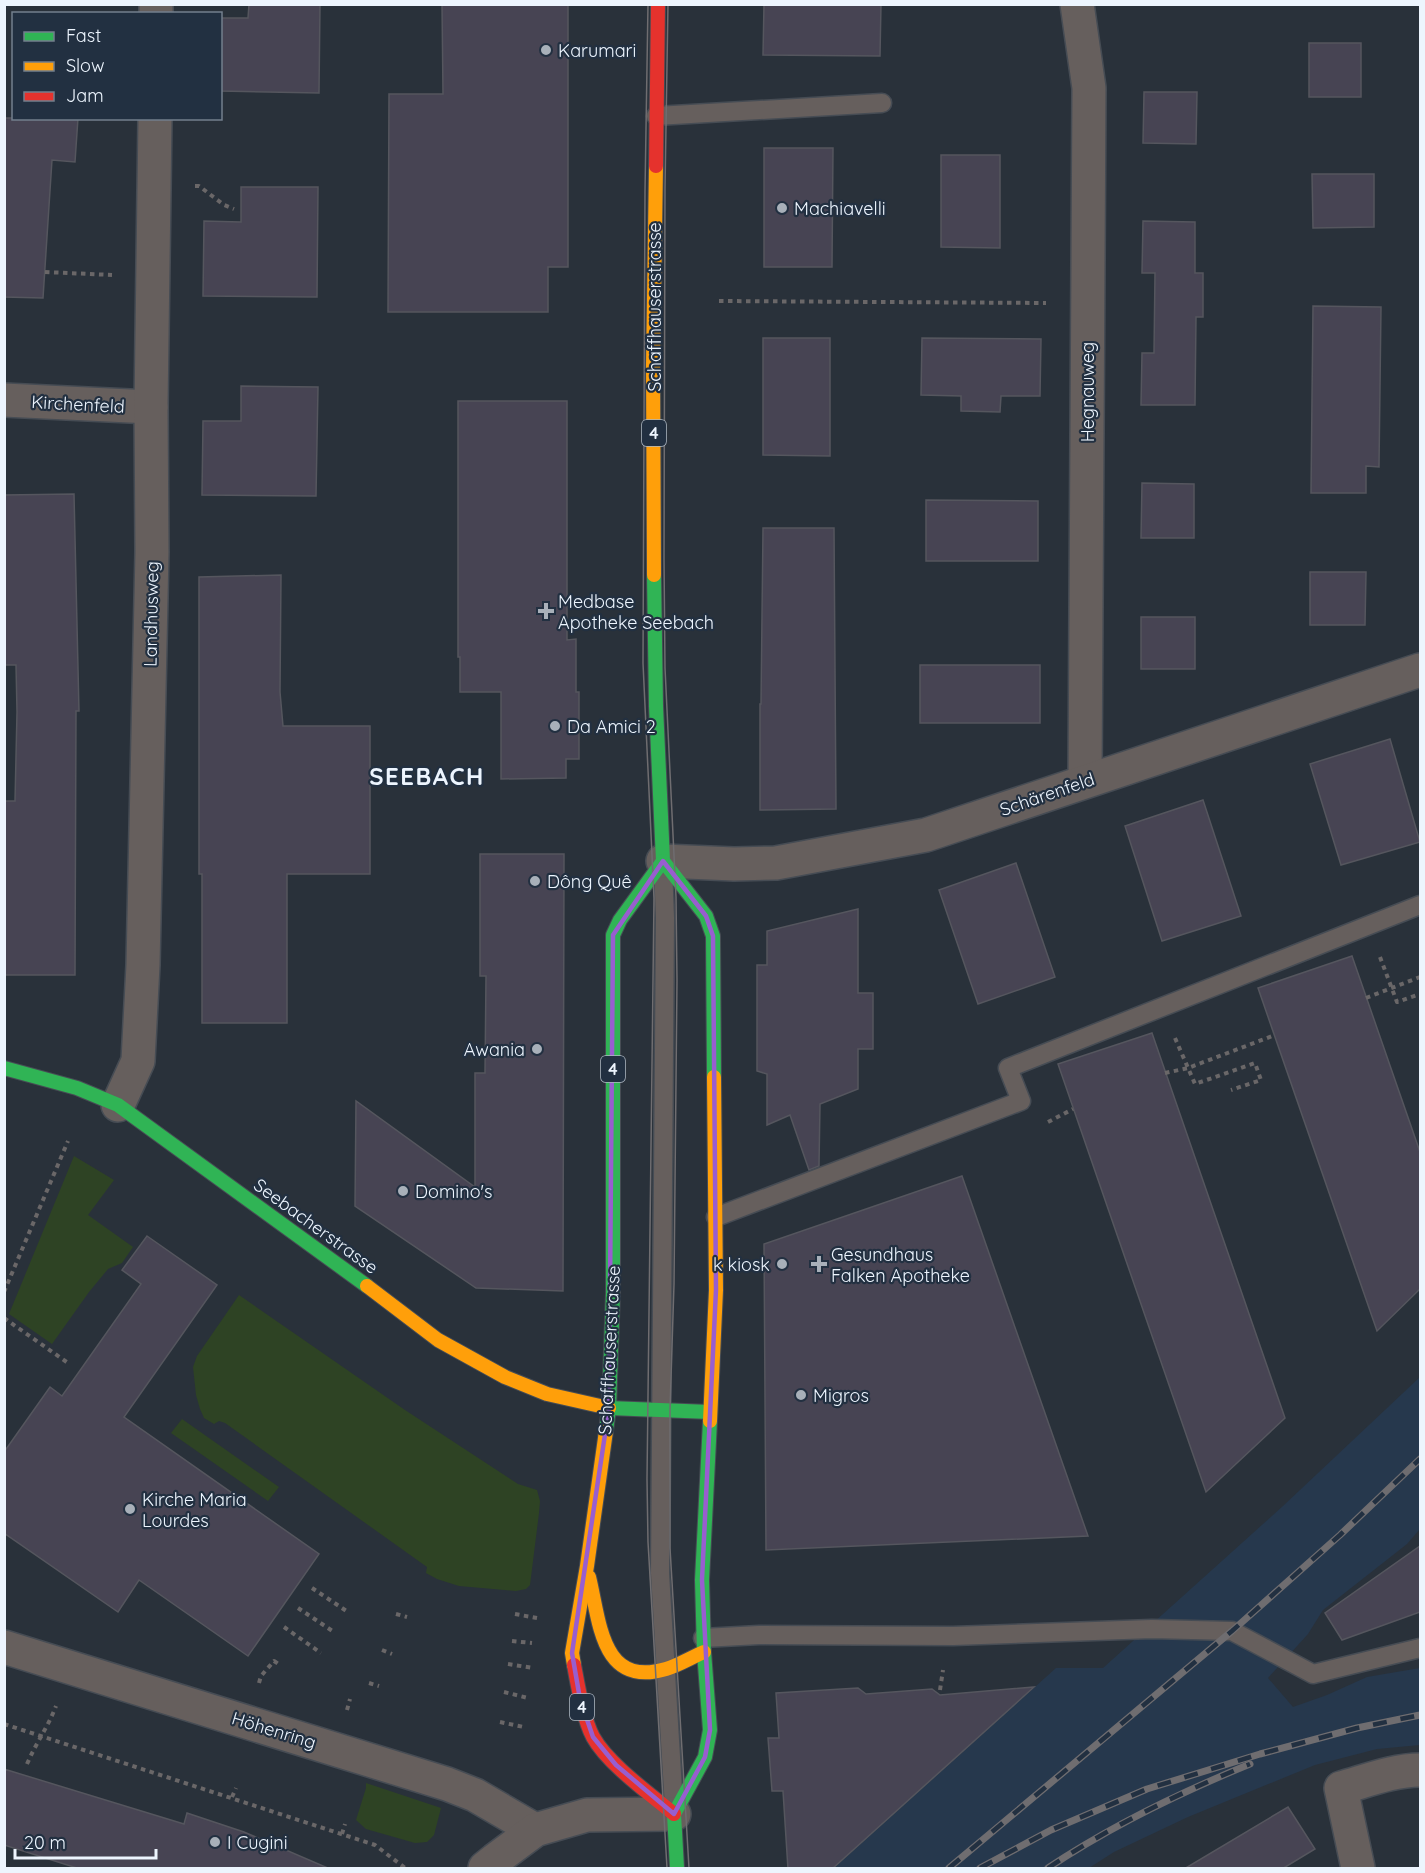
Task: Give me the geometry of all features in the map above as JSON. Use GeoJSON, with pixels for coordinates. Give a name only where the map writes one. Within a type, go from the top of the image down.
{"type":"FeatureCollection","features":[{"type":"Feature","properties":{"kind":"main road","name":"Schaffhauserstrasse"},"geometry":{"type":"LineString","coordinates":[[658,4],[653,365],[654,557],[656,706],[663,861],[620,920],[613,935],[613,1292],[609,1408],[587,1566],[572,1653],[580,1699],[593,1737],[616,1765],[674,1814],[678,1869]]}},
{"type":"Feature","properties":{"kind":"main road"},"geometry":{"type":"LineString","coordinates":[[663,861],[706,916],[713,936],[716,1290],[702,1580],[710,1730],[705,1757],[674,1814]]}},
{"type":"Feature","properties":{"kind":"main road","name":"Seebacherstrasse"},"geometry":{"type":"LineString","coordinates":[[4,1068],[60,1082],[96,1094],[118,1105],[315,1247],[438,1340],[505,1377],[547,1394],[609,1408],[710,1412]]}},
{"type":"Feature","properties":{"kind":"main road"},"geometry":{"type":"LineString","coordinates":[[587,1566],[606,1648],[617,1663],[631,1671],[666,1669],[704,1645]]}},
{"type":"Feature","properties":{"kind":"street","name":"Hegnauweg"},"geometry":{"type":"LineString","coordinates":[[1077,4],[1089,88],[1085,781]]}},
{"type":"Feature","properties":{"kind":"street","name":"Landhusweg"},"geometry":{"type":"LineString","coordinates":[[118,1105],[138,1061],[143,965],[152,563],[154,120]]}},
{"type":"Feature","properties":{"kind":"street","name":"Kirchenfeld"},"geometry":{"type":"LineString","coordinates":[[4,400],[151,407]]}},
{"type":"Feature","properties":{"kind":"street","name":"Schärenfeld"},"geometry":{"type":"LineString","coordinates":[[663,861],[776,863],[926,835],[1420,670]]}},
{"type":"Feature","properties":{"kind":"street","name":"Höhenring"},"geometry":{"type":"LineString","coordinates":[[4,1647],[447,1784],[475,1795],[536,1830]]}},
{"type":"Feature","properties":{"kind":"street"},"geometry":{"type":"LineString","coordinates":[[1358,1869],[1341,1788],[1378,1777],[1420,1770]]}},
{"type":"Feature","properties":{"kind":"street"},"geometry":{"type":"LineString","coordinates":[[485,1869],[536,1830],[587,1815],[674,1814]]}},
{"type":"Feature","properties":{"kind":"lane"},"geometry":{"type":"LineString","coordinates":[[656,116],[882,103]]}},
{"type":"Feature","properties":{"kind":"lane","name":"Schaffhauserstrasse"},"geometry":{"type":"LineString","coordinates":[[663,861],[665,918],[660,1573],[674,1814]]}},
{"type":"Feature","properties":{"kind":"lane"},"geometry":{"type":"LineString","coordinates":[[716,1217],[1021,1101],[1008,1068],[1420,905]]}},
{"type":"Feature","properties":{"kind":"lane"},"geometry":{"type":"LineString","coordinates":[[704,1645],[759,1635],[953,1636],[1152,1629],[1232,1632],[1313,1674],[1420,1648]]}},
{"type":"Feature","properties":{"kind":"path"},"geometry":{"type":"LineString","coordinates":[[189,185],[199,186],[224,205],[234,209]]}},
{"type":"Feature","properties":{"kind":"path"},"geometry":{"type":"LineString","coordinates":[[45,272],[122,276]]}},
{"type":"Feature","properties":{"kind":"path"},"geometry":{"type":"LineString","coordinates":[[719,301],[1087,303]]}},
{"type":"Feature","properties":{"kind":"path"},"geometry":{"type":"LineString","coordinates":[[1368,925],[1397,1002],[1420,994]]}},
{"type":"Feature","properties":{"kind":"path"},"geometry":{"type":"LineString","coordinates":[[1366,998],[1420,977]]}},
{"type":"Feature","properties":{"kind":"path"},"geometry":{"type":"LineString","coordinates":[[1161,1007],[1195,1084],[1256,1063],[1261,1080],[1231,1090]]}},
{"type":"Feature","properties":{"kind":"path"},"geometry":{"type":"LineString","coordinates":[[1165,1073],[1188,1068],[1275,1035]]}},
{"type":"Feature","properties":{"kind":"path"},"geometry":{"type":"LineString","coordinates":[[4,1292],[68,1141]]}},
{"type":"Feature","properties":{"kind":"path"},"geometry":{"type":"LineString","coordinates":[[4,1318],[68,1363]]}},
{"type":"Feature","properties":{"kind":"path"},"geometry":{"type":"LineString","coordinates":[[312,1588],[348,1612]]}},
{"type":"Feature","properties":{"kind":"path"},"geometry":{"type":"LineString","coordinates":[[298,1608],[334,1632]]}},
{"type":"Feature","properties":{"kind":"path"},"geometry":{"type":"LineString","coordinates":[[396,1614],[407,1617]]}},
{"type":"Feature","properties":{"kind":"path"},"geometry":{"type":"LineString","coordinates":[[516,1614],[538,1618]]}},
{"type":"Feature","properties":{"kind":"path"},"geometry":{"type":"LineString","coordinates":[[284,1627],[321,1653]]}},
{"type":"Feature","properties":{"kind":"path"},"geometry":{"type":"LineString","coordinates":[[512,1641],[536,1643]]}},
{"type":"Feature","properties":{"kind":"path"},"geometry":{"type":"LineString","coordinates":[[382,1650],[392,1654]]}},
{"type":"Feature","properties":{"kind":"path"},"geometry":{"type":"LineString","coordinates":[[258,1686],[261,1676],[274,1661],[280,1665]]}},
{"type":"Feature","properties":{"kind":"path"},"geometry":{"type":"LineString","coordinates":[[940,1690],[945,1661]]}},
{"type":"Feature","properties":{"kind":"path"},"geometry":{"type":"LineString","coordinates":[[508,1665],[534,1668]]}},
{"type":"Feature","properties":{"kind":"path"},"geometry":{"type":"LineString","coordinates":[[369,1683],[378,1686]]}},
{"type":"Feature","properties":{"kind":"path"},"geometry":{"type":"LineString","coordinates":[[504,1692],[528,1698]]}},
{"type":"Feature","properties":{"kind":"path"},"geometry":{"type":"LineString","coordinates":[[27,1764],[49,1726],[59,1697]]}},
{"type":"Feature","properties":{"kind":"path"},"geometry":{"type":"LineString","coordinates":[[348,1706],[350,1699]]}},
{"type":"Feature","properties":{"kind":"path"},"geometry":{"type":"LineString","coordinates":[[500,1722],[524,1727]]}},
{"type":"Feature","properties":{"kind":"path"},"geometry":{"type":"LineString","coordinates":[[4,1724],[375,1845],[405,1869]]}},
{"type":"Feature","properties":{"kind":"path"},"geometry":{"type":"LineString","coordinates":[[232,1797],[236,1788]]}},
{"type":"Feature","properties":{"kind":"path"},"geometry":{"type":"LineString","coordinates":[[342,1834],[345,1824]]}},
{"type":"Feature","properties":{"kind":"highlighted area"},"geometry":{"type":"Polygon","coordinates":[[[663,861],[706,916],[713,936],[716,1290],[702,1580],[710,1730],[705,1757],[674,1814],[616,1765],[593,1737],[580,1699],[572,1653],[609,1408],[613,935],[663,861]]]}},
{"type":"Feature","properties":{"kind":"shaded area"},"geometry":{"type":"Polygon","coordinates":[[[1420,1377],[1420,1529],[1407,1544],[1323,1610],[1308,1634],[1268,1678],[1293,1707],[1367,1677],[1420,1668],[1420,1745],[1377,1749],[1315,1765],[1188,1817],[1114,1852],[1089,1868],[834,1868],[1056,1668],[1103,1668],[1283,1506],[1420,1377]]]}},
{"type":"Feature","properties":{"kind":"green space"},"geometry":{"type":"Polygon","coordinates":[[[74,1156],[114,1180],[88,1215],[133,1247],[122,1263],[108,1269],[52,1344],[9,1314],[74,1156]]]}},
{"type":"Feature","properties":{"kind":"green space"},"geometry":{"type":"Polygon","coordinates":[[[239,1295],[405,1410],[518,1484],[537,1490],[540,1501],[539,1513],[530,1585],[526,1589],[516,1591],[459,1586],[437,1579],[426,1573],[427,1567],[225,1423],[219,1421],[214,1424],[204,1418],[196,1395],[193,1367],[197,1356],[239,1295]]]}},
{"type":"Feature","properties":{"kind":"green space"},"geometry":{"type":"Polygon","coordinates":[[[182,1419],[279,1487],[268,1501],[171,1433],[182,1419]]]}},
{"type":"Feature","properties":{"kind":"green space"},"geometry":{"type":"Polygon","coordinates":[[[366,1783],[441,1808],[434,1835],[427,1842],[415,1843],[366,1829],[356,1820],[366,1783]]]}},
{"type":"Feature","properties":{"kind":"building"},"geometry":{"type":"Polygon","coordinates":[[[249,4],[320,4],[319,93],[222,91],[222,18],[248,18],[249,4]]]}},
{"type":"Feature","properties":{"kind":"building"},"geometry":{"type":"Polygon","coordinates":[[[442,4],[568,4],[568,267],[548,267],[548,312],[388,312],[389,94],[443,94],[442,4]]]}},
{"type":"Feature","properties":{"kind":"building"},"geometry":{"type":"Polygon","coordinates":[[[764,4],[881,4],[880,56],[763,55],[764,4]]]}},
{"type":"Feature","properties":{"kind":"building"},"geometry":{"type":"Polygon","coordinates":[[[1309,43],[1361,43],[1361,97],[1309,97],[1309,43]]]}},
{"type":"Feature","properties":{"kind":"building"},"geometry":{"type":"Polygon","coordinates":[[[1144,92],[1197,92],[1196,144],[1143,143],[1144,92]]]}},
{"type":"Feature","properties":{"kind":"building"},"geometry":{"type":"Polygon","coordinates":[[[4,118],[78,120],[75,162],[52,160],[43,298],[4,297],[4,118]]]}},
{"type":"Feature","properties":{"kind":"building"},"geometry":{"type":"Polygon","coordinates":[[[764,148],[833,148],[832,267],[764,267],[764,148]]]}},
{"type":"Feature","properties":{"kind":"building"},"geometry":{"type":"Polygon","coordinates":[[[941,155],[1000,155],[1000,248],[941,247],[941,155]]]}},
{"type":"Feature","properties":{"kind":"building"},"geometry":{"type":"Polygon","coordinates":[[[1312,174],[1374,174],[1374,227],[1313,228],[1312,174]]]}},
{"type":"Feature","properties":{"kind":"building"},"geometry":{"type":"Polygon","coordinates":[[[241,187],[318,187],[317,297],[203,296],[204,221],[241,222],[241,187]]]}},
{"type":"Feature","properties":{"kind":"building"},"geometry":{"type":"Polygon","coordinates":[[[1143,221],[1195,222],[1195,273],[1203,273],[1203,317],[1196,317],[1195,405],[1141,405],[1142,353],[1154,353],[1155,273],[1142,273],[1143,221]]]}},
{"type":"Feature","properties":{"kind":"building"},"geometry":{"type":"Polygon","coordinates":[[[1313,306],[1381,307],[1379,467],[1366,466],[1366,493],[1311,493],[1313,306]]]}},
{"type":"Feature","properties":{"kind":"building"},"geometry":{"type":"Polygon","coordinates":[[[763,338],[830,338],[830,456],[763,455],[763,338]]]}},
{"type":"Feature","properties":{"kind":"building"},"geometry":{"type":"Polygon","coordinates":[[[922,338],[1041,339],[1040,396],[1001,396],[1000,412],[961,411],[961,396],[921,395],[922,338]]]}},
{"type":"Feature","properties":{"kind":"building"},"geometry":{"type":"Polygon","coordinates":[[[241,386],[318,387],[316,496],[202,495],[203,421],[241,421],[241,386]]]}},
{"type":"Feature","properties":{"kind":"building"},"geometry":{"type":"Polygon","coordinates":[[[458,401],[567,401],[567,640],[576,639],[579,759],[566,759],[566,778],[501,779],[501,692],[460,692],[458,401]]]}},
{"type":"Feature","properties":{"kind":"building"},"geometry":{"type":"Polygon","coordinates":[[[1142,483],[1194,484],[1194,538],[1141,538],[1142,483]]]}},
{"type":"Feature","properties":{"kind":"building"},"geometry":{"type":"Polygon","coordinates":[[[74,494],[79,711],[76,711],[75,975],[4,975],[4,801],[15,801],[17,712],[16,665],[4,665],[4,495],[74,494]]]}},
{"type":"Feature","properties":{"kind":"building"},"geometry":{"type":"Polygon","coordinates":[[[926,500],[1038,501],[1038,561],[926,561],[926,500]]]}},
{"type":"Feature","properties":{"kind":"building"},"geometry":{"type":"Polygon","coordinates":[[[763,528],[834,528],[836,809],[760,810],[763,528]]]}},
{"type":"Feature","properties":{"kind":"building"},"geometry":{"type":"Polygon","coordinates":[[[1310,572],[1366,572],[1365,625],[1310,625],[1310,572]]]}},
{"type":"Feature","properties":{"kind":"building"},"geometry":{"type":"Polygon","coordinates":[[[281,575],[280,692],[283,726],[370,726],[370,874],[287,874],[287,1023],[202,1023],[202,874],[199,874],[199,577],[281,575]]]}},
{"type":"Feature","properties":{"kind":"building"},"geometry":{"type":"Polygon","coordinates":[[[1141,617],[1195,617],[1195,669],[1141,669],[1141,617]]]}},
{"type":"Feature","properties":{"kind":"building"},"geometry":{"type":"Polygon","coordinates":[[[920,665],[1040,665],[1040,723],[920,723],[920,665]]]}},
{"type":"Feature","properties":{"kind":"building"},"geometry":{"type":"Polygon","coordinates":[[[1390,739],[1420,842],[1341,865],[1310,764],[1390,739]]]}},
{"type":"Feature","properties":{"kind":"building"},"geometry":{"type":"Polygon","coordinates":[[[1203,800],[1241,916],[1162,941],[1125,826],[1203,800]]]}},
{"type":"Feature","properties":{"kind":"building"},"geometry":{"type":"Polygon","coordinates":[[[480,854],[564,854],[563,1291],[476,1288],[355,1206],[356,1101],[475,1187],[475,1073],[485,1073],[486,976],[480,976],[480,854]]]}},
{"type":"Feature","properties":{"kind":"building"},"geometry":{"type":"Polygon","coordinates":[[[1016,863],[1055,977],[978,1004],[939,890],[1016,863]]]}},
{"type":"Feature","properties":{"kind":"building"},"geometry":{"type":"Polygon","coordinates":[[[858,909],[858,993],[873,993],[873,1049],[858,1049],[858,1089],[820,1104],[819,1166],[809,1170],[790,1115],[767,1125],[767,1074],[757,1071],[757,965],[767,965],[767,931],[858,909]]]}},
{"type":"Feature","properties":{"kind":"building"},"geometry":{"type":"Polygon","coordinates":[[[1352,956],[1420,1152],[1420,1289],[1377,1331],[1258,988],[1352,956]]]}},
{"type":"Feature","properties":{"kind":"building"},"geometry":{"type":"Polygon","coordinates":[[[1152,1033],[1285,1418],[1206,1492],[1058,1064],[1152,1033]]]}},
{"type":"Feature","properties":{"kind":"building"},"geometry":{"type":"Polygon","coordinates":[[[962,1176],[1088,1536],[766,1550],[764,1244],[962,1176]]]}},
{"type":"Feature","properties":{"kind":"building","name":"Kirche Maria Lourdes"},"geometry":{"type":"Polygon","coordinates":[[[147,1236],[217,1285],[124,1417],[319,1554],[248,1656],[139,1580],[118,1612],[4,1533],[4,1452],[50,1387],[62,1396],[141,1284],[122,1270],[147,1236]]]}},
{"type":"Feature","properties":{"kind":"building"},"geometry":{"type":"Polygon","coordinates":[[[1420,1546],[1420,1612],[1342,1640],[1325,1613],[1420,1546]]]}},
{"type":"Feature","properties":{"kind":"building"},"geometry":{"type":"Polygon","coordinates":[[[1034,1687],[832,1869],[788,1869],[783,1791],[772,1791],[768,1738],[779,1738],[776,1693],[858,1688],[866,1694],[932,1689],[940,1695],[1034,1687]]]}},
{"type":"Feature","properties":{"kind":"building"},"geometry":{"type":"Polygon","coordinates":[[[4,1769],[184,1824],[187,1813],[244,1832],[330,1869],[80,1869],[4,1845],[4,1769]]]}},
{"type":"Feature","properties":{"kind":"building"},"geometry":{"type":"Polygon","coordinates":[[[1288,1807],[1315,1849],[1282,1869],[1184,1869],[1288,1807]]]}},
{"type":"Feature","properties":{"kind":"tram line"},"geometry":{"type":"LineString","coordinates":[[648,4],[643,663],[654,898],[647,1479],[648,1542],[667,1868]]}},
{"type":"Feature","properties":{"kind":"tram line"},"geometry":{"type":"LineString","coordinates":[[668,4],[665,188],[665,668],[676,897],[677,980],[670,1548],[689,1868]]}},
{"type":"Feature","properties":{"kind":"railway"},"geometry":{"type":"LineString","coordinates":[[949,1868],[1232,1631],[1340,1535],[1420,1459]]}},
{"type":"Feature","properties":{"kind":"railway"},"geometry":{"type":"LineString","coordinates":[[980,1868],[1051,1830],[1147,1789],[1260,1754],[1357,1728],[1420,1715]]}},
{"type":"Feature","properties":{"kind":"railway"},"geometry":{"type":"LineString","coordinates":[[1048,1868],[1146,1811],[1250,1764]]}},
{"type":"Feature","properties":{"kind":"traffic: fast"},"geometry":{"type":"LineString","coordinates":[[654,575],[656,706],[663,861],[706,916],[713,936],[714,1077]]}},
{"type":"Feature","properties":{"kind":"traffic: fast"},"geometry":{"type":"LineString","coordinates":[[606,1431],[609,1408],[613,1292],[613,935],[620,920],[663,861]]}},
{"type":"Feature","properties":{"kind":"traffic: fast"},"geometry":{"type":"LineString","coordinates":[[4,1068],[77,1088],[118,1105],[367,1286]]}},
{"type":"Feature","properties":{"kind":"traffic: fast"},"geometry":{"type":"LineString","coordinates":[[609,1408],[710,1412]]}},
{"type":"Feature","properties":{"kind":"traffic: fast"},"geometry":{"type":"LineString","coordinates":[[677,1868],[674,1814],[705,1757],[710,1730],[704,1652],[702,1580],[710,1421]]}},
{"type":"Feature","properties":{"kind":"traffic: slow"},"geometry":{"type":"LineString","coordinates":[[654,575],[653,365],[656,166]]}},
{"type":"Feature","properties":{"kind":"traffic: slow"},"geometry":{"type":"LineString","coordinates":[[710,1421],[716,1290],[714,1077]]}},
{"type":"Feature","properties":{"kind":"traffic: slow"},"geometry":{"type":"LineString","coordinates":[[367,1286],[438,1340],[505,1377],[547,1394],[609,1408]]}},
{"type":"Feature","properties":{"kind":"traffic: slow"},"geometry":{"type":"LineString","coordinates":[[574,1665],[572,1653],[606,1431]]}},
{"type":"Feature","properties":{"kind":"traffic: slow"},"geometry":{"type":"LineString","coordinates":[[589,1577],[601,1631],[607,1647],[616,1660],[628,1669],[644,1672],[666,1669],[704,1652]]}},
{"type":"Feature","properties":{"kind":"traffic: jam"},"geometry":{"type":"LineString","coordinates":[[656,166],[658,4]]}},
{"type":"Feature","properties":{"kind":"traffic: jam"},"geometry":{"type":"LineString","coordinates":[[574,1665],[586,1721],[593,1737],[609,1758],[630,1778],[674,1814]]}},
{"type":"Feature","properties":{"kind":"place","name":"Karumari"},"geometry":{"type":"Point","coordinates":[546,50]}},
{"type":"Feature","properties":{"kind":"place","name":"Machiavelli"},"geometry":{"type":"Point","coordinates":[782,208]}},
{"type":"Feature","properties":{"kind":"place","name":"Medbase Apotheke Seebach"},"geometry":{"type":"Point","coordinates":[546,611]}},
{"type":"Feature","properties":{"kind":"place","name":"Da Amici 2"},"geometry":{"type":"Point","coordinates":[555,726]}},
{"type":"Feature","properties":{"kind":"place","name":"Dông Quê"},"geometry":{"type":"Point","coordinates":[535,881]}},
{"type":"Feature","properties":{"kind":"place","name":"Awania"},"geometry":{"type":"Point","coordinates":[537,1049]}},
{"type":"Feature","properties":{"kind":"place","name":"Domino's"},"geometry":{"type":"Point","coordinates":[403,1191]}},
{"type":"Feature","properties":{"kind":"place","name":"k kiosk"},"geometry":{"type":"Point","coordinates":[782,1264]}},
{"type":"Feature","properties":{"kind":"place","name":"Gesundhaus Falken Apotheke"},"geometry":{"type":"Point","coordinates":[819,1264]}},
{"type":"Feature","properties":{"kind":"place","name":"Migros"},"geometry":{"type":"Point","coordinates":[801,1395]}},
{"type":"Feature","properties":{"kind":"place","name":"Kirche Maria Lourdes"},"geometry":{"type":"Point","coordinates":[130,1509]}},
{"type":"Feature","properties":{"kind":"place","name":"I Cugini"},"geometry":{"type":"Point","coordinates":[215,1842]}},
{"type":"Feature","properties":{"kind":"district","name":"SEEBACH"},"geometry":{"type":"Point","coordinates":[427,776]}}]}
